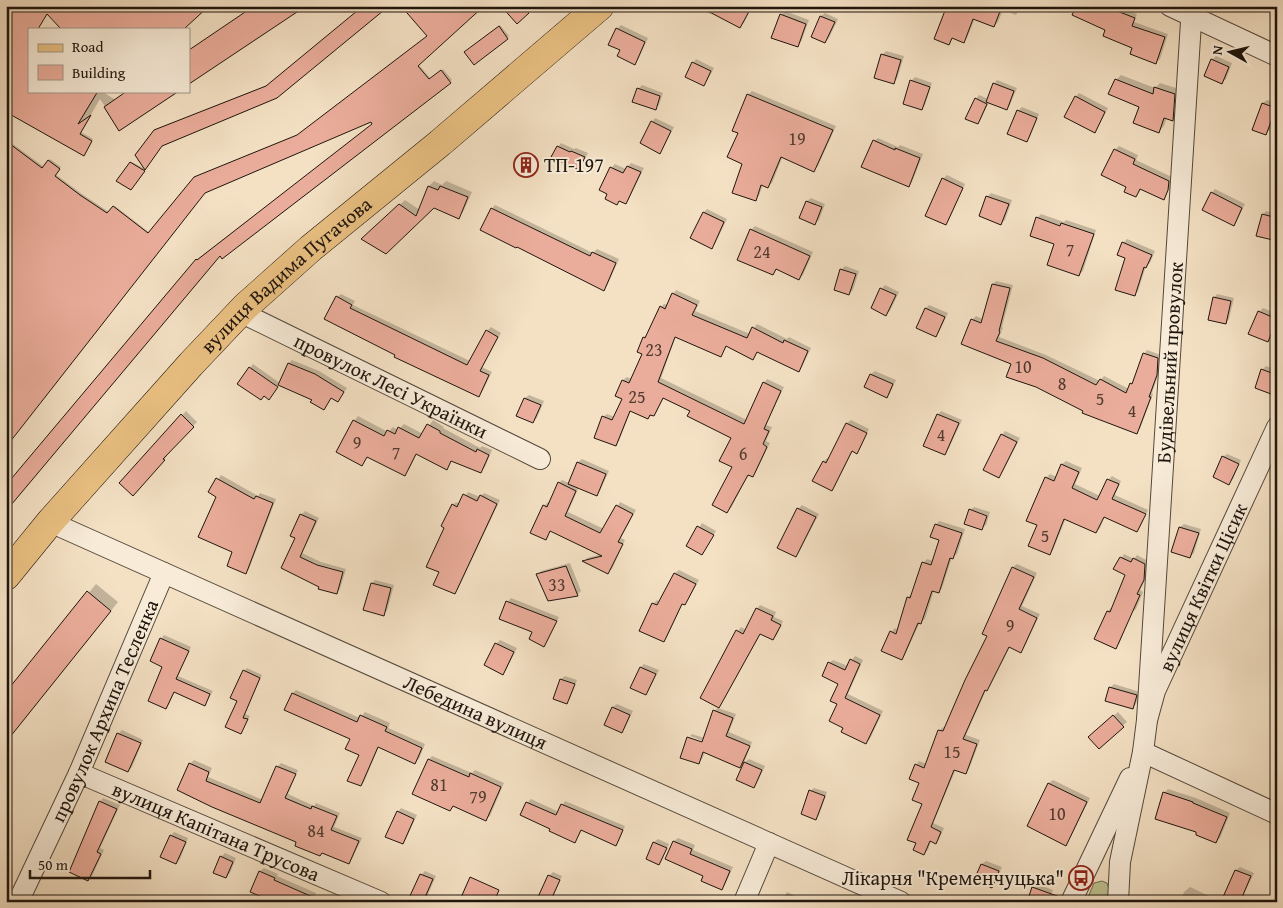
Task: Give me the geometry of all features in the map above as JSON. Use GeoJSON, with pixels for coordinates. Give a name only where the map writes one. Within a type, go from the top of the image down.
{"type":"FeatureCollection","features":[{"type":"Feature","properties":{"kind":"main road","name":"вулиця Вадима Пугачова"},"geometry":{"type":"LineString","coordinates":[[6,576],[50,522],[240,312],[311,248],[440,143],[600,6]]}},
{"type":"Feature","properties":{"kind":"street"},"geometry":{"type":"LineString","coordinates":[[1170,6],[1191,11],[1277,56]]}},
{"type":"Feature","properties":{"kind":"street","name":"Будівельний провулок"},"geometry":{"type":"LineString","coordinates":[[1147,720],[1191,11]]}},
{"type":"Feature","properties":{"kind":"street","name":"провулок Лесі Українки"},"geometry":{"type":"LineString","coordinates":[[240,312],[540,459]]}},
{"type":"Feature","properties":{"kind":"street","name":"вулиця Квітки Цісик"},"geometry":{"type":"LineString","coordinates":[[1118,902],[1120,862],[1143,752],[1147,720],[1155,691],[1277,427]]}},
{"type":"Feature","properties":{"kind":"street","name":"Лебедина вулиця"},"geometry":{"type":"LineString","coordinates":[[50,522],[900,902]]}},
{"type":"Feature","properties":{"kind":"street","name":"провулок Архипа Тесленка"},"geometry":{"type":"LineString","coordinates":[[18,902],[79,773],[164,573]]}},
{"type":"Feature","properties":{"kind":"street"},"geometry":{"type":"LineString","coordinates":[[1143,752],[1277,814]]}},
{"type":"Feature","properties":{"kind":"street","name":"вулиця Квітки Цісик"},"geometry":{"type":"LineString","coordinates":[[1071,902],[1143,752]]}},
{"type":"Feature","properties":{"kind":"street","name":"вулиця Капітана Трусова"},"geometry":{"type":"LineString","coordinates":[[79,773],[381,902]]}},
{"type":"Feature","properties":{"kind":"street"},"geometry":{"type":"LineString","coordinates":[[744,902],[769,843]]}},
{"type":"Feature","properties":{"kind":"green space"},"geometry":{"type":"Polygon","coordinates":[[[1102,881],[1107,883],[1109,889],[1107,902],[1086,902],[1094,883],[1102,881]]]}},
{"type":"Feature","properties":{"kind":"building"},"geometry":{"type":"Polygon","coordinates":[[[6,6],[209,6],[185,28],[60,28],[47,14],[39,28],[28,28],[28,92],[97,92],[78,124],[91,115],[80,134],[92,141],[84,156],[6,112],[6,6]]]}},
{"type":"Feature","properties":{"kind":"building"},"geometry":{"type":"Polygon","coordinates":[[[254,6],[306,6],[190,83],[190,49],[254,6]]]}},
{"type":"Feature","properties":{"kind":"building"},"geometry":{"type":"Polygon","coordinates":[[[363,6],[389,6],[277,98],[162,146],[145,170],[135,155],[154,130],[266,86],[363,6]]]}},
{"type":"Feature","properties":{"kind":"building"},"geometry":{"type":"Polygon","coordinates":[[[401,6],[484,6],[418,66],[429,79],[441,70],[451,83],[222,259],[220,256],[6,511],[6,485],[196,259],[372,124],[371,122],[205,193],[6,447],[6,141],[42,168],[48,160],[60,169],[55,176],[80,195],[107,213],[113,206],[148,233],[194,177],[297,135],[427,36],[401,6]]]}},
{"type":"Feature","properties":{"kind":"building"},"geometry":{"type":"Polygon","coordinates":[[[501,6],[523,6],[529,13],[517,24],[501,6]]]}},
{"type":"Feature","properties":{"kind":"building"},"geometry":{"type":"Polygon","coordinates":[[[698,6],[752,6],[740,28],[698,6]]]}},
{"type":"Feature","properties":{"kind":"building"},"geometry":{"type":"Polygon","coordinates":[[[944,6],[1002,6],[994,27],[973,19],[964,43],[952,38],[949,45],[934,39],[946,8],[944,6]]]}},
{"type":"Feature","properties":{"kind":"building"},"geometry":{"type":"Polygon","coordinates":[[[1076,6],[1104,6],[1135,18],[1132,26],[1165,37],[1156,64],[1130,54],[1132,48],[1103,36],[1105,30],[1072,15],[1076,6]]]}},
{"type":"Feature","properties":{"kind":"building"},"geometry":{"type":"Polygon","coordinates":[[[780,14],[806,24],[798,47],[771,38],[780,14]]]}},
{"type":"Feature","properties":{"kind":"building"},"geometry":{"type":"Polygon","coordinates":[[[820,16],[835,22],[825,43],[811,37],[820,16]]]}},
{"type":"Feature","properties":{"kind":"building"},"geometry":{"type":"Polygon","coordinates":[[[499,26],[508,39],[474,65],[464,52],[499,26]]]}},
{"type":"Feature","properties":{"kind":"building"},"geometry":{"type":"Polygon","coordinates":[[[616,28],[645,42],[635,65],[617,56],[620,50],[608,45],[616,28]]]}},
{"type":"Feature","properties":{"kind":"building"},"geometry":{"type":"Polygon","coordinates":[[[881,54],[901,60],[894,84],[874,78],[881,54]]]}},
{"type":"Feature","properties":{"kind":"building"},"geometry":{"type":"Polygon","coordinates":[[[1211,59],[1229,67],[1222,84],[1204,76],[1211,59]]]}},
{"type":"Feature","properties":{"kind":"building"},"geometry":{"type":"Polygon","coordinates":[[[692,62],[711,71],[704,86],[685,77],[692,62]]]}},
{"type":"Feature","properties":{"kind":"building"},"geometry":{"type":"Polygon","coordinates":[[[1115,79],[1153,94],[1154,87],[1175,94],[1173,121],[1164,118],[1159,133],[1133,123],[1139,107],[1108,94],[1115,79]]]}},
{"type":"Feature","properties":{"kind":"building"},"geometry":{"type":"Polygon","coordinates":[[[910,80],[930,87],[922,110],[903,104],[910,80]]]}},
{"type":"Feature","properties":{"kind":"building"},"geometry":{"type":"Polygon","coordinates":[[[993,83],[1014,91],[1007,110],[986,102],[993,83]]]}},
{"type":"Feature","properties":{"kind":"building"},"geometry":{"type":"Polygon","coordinates":[[[637,88],[660,96],[656,110],[632,102],[637,88]]]}},
{"type":"Feature","properties":{"kind":"building"},"geometry":{"type":"Polygon","coordinates":[[[126,92],[178,92],[119,131],[104,107],[126,92]]]}},
{"type":"Feature","properties":{"kind":"building"},"geometry":{"type":"Polygon","coordinates":[[[747,94],[833,130],[814,172],[781,157],[768,188],[761,185],[756,201],[732,193],[742,164],[727,157],[738,133],[732,131],[747,94]]]}},
{"type":"Feature","properties":{"kind":"building"},"geometry":{"type":"Polygon","coordinates":[[[1075,96],[1105,112],[1095,133],[1064,117],[1075,96]]]}},
{"type":"Feature","properties":{"kind":"building"},"geometry":{"type":"Polygon","coordinates":[[[975,98],[987,104],[978,124],[965,119],[975,98]]]}},
{"type":"Feature","properties":{"kind":"building"},"geometry":{"type":"Polygon","coordinates":[[[1262,103],[1276,108],[1266,135],[1252,130],[1262,103]]]}},
{"type":"Feature","properties":{"kind":"building"},"geometry":{"type":"Polygon","coordinates":[[[1017,110],[1037,118],[1027,142],[1007,134],[1017,110]]]}},
{"type":"Feature","properties":{"kind":"building"},"geometry":{"type":"Polygon","coordinates":[[[651,121],[671,131],[660,154],[640,143],[651,121]]]}},
{"type":"Feature","properties":{"kind":"building"},"geometry":{"type":"Polygon","coordinates":[[[873,140],[920,158],[909,187],[861,167],[873,140]]]}},
{"type":"Feature","properties":{"kind":"building"},"geometry":{"type":"Polygon","coordinates":[[[557,146],[585,157],[579,170],[551,157],[557,146]]]}},
{"type":"Feature","properties":{"kind":"building"},"geometry":{"type":"Polygon","coordinates":[[[1114,149],[1135,159],[1133,164],[1169,181],[1164,200],[1140,189],[1136,197],[1124,192],[1126,187],[1101,175],[1114,149]]]}},
{"type":"Feature","properties":{"kind":"building"},"geometry":{"type":"Polygon","coordinates":[[[130,162],[145,171],[131,190],[116,181],[130,162]]]}},
{"type":"Feature","properties":{"kind":"building"},"geometry":{"type":"Polygon","coordinates":[[[627,166],[641,172],[626,204],[619,201],[617,205],[605,199],[607,194],[599,190],[610,167],[623,173],[627,166]]]}},
{"type":"Feature","properties":{"kind":"building"},"geometry":{"type":"Polygon","coordinates":[[[942,178],[963,188],[946,225],[925,216],[942,178]]]}},
{"type":"Feature","properties":{"kind":"building"},"geometry":{"type":"Polygon","coordinates":[[[428,186],[438,190],[440,186],[468,197],[459,219],[434,208],[386,254],[361,239],[399,204],[416,216],[428,186]]]}},
{"type":"Feature","properties":{"kind":"building"},"geometry":{"type":"Polygon","coordinates":[[[1211,192],[1242,208],[1234,226],[1202,210],[1211,192]]]}},
{"type":"Feature","properties":{"kind":"building"},"geometry":{"type":"Polygon","coordinates":[[[986,196],[1009,204],[1001,225],[979,216],[986,196]]]}},
{"type":"Feature","properties":{"kind":"building"},"geometry":{"type":"Polygon","coordinates":[[[806,201],[822,207],[815,225],[799,218],[806,201]]]}},
{"type":"Feature","properties":{"kind":"building"},"geometry":{"type":"Polygon","coordinates":[[[491,208],[590,256],[592,252],[616,263],[604,291],[480,230],[491,208]]]}},
{"type":"Feature","properties":{"kind":"building"},"geometry":{"type":"Polygon","coordinates":[[[703,212],[724,222],[712,249],[690,238],[703,212]]]}},
{"type":"Feature","properties":{"kind":"building"},"geometry":{"type":"Polygon","coordinates":[[[1262,214],[1277,218],[1277,241],[1256,236],[1262,214]]]}},
{"type":"Feature","properties":{"kind":"building"},"geometry":{"type":"Polygon","coordinates":[[[1036,217],[1060,226],[1061,223],[1094,234],[1079,276],[1047,265],[1054,244],[1030,236],[1036,217]]]}},
{"type":"Feature","properties":{"kind":"building"},"geometry":{"type":"Polygon","coordinates":[[[750,229],[810,256],[799,280],[776,269],[773,275],[737,260],[750,229]]]}},
{"type":"Feature","properties":{"kind":"building"},"geometry":{"type":"Polygon","coordinates":[[[1122,242],[1152,255],[1146,268],[1144,267],[1135,296],[1115,290],[1125,258],[1117,255],[1122,242]]]}},
{"type":"Feature","properties":{"kind":"building"},"geometry":{"type":"Polygon","coordinates":[[[840,269],[856,274],[849,295],[834,290],[840,269]]]}},
{"type":"Feature","properties":{"kind":"building"},"geometry":{"type":"Polygon","coordinates":[[[992,284],[1010,288],[1000,332],[996,341],[1043,358],[1096,385],[1100,379],[1126,393],[1130,383],[1132,384],[1143,353],[1158,358],[1157,375],[1149,397],[1151,397],[1137,434],[1082,413],[1083,411],[1036,387],[1006,377],[1011,364],[961,344],[971,319],[981,323],[992,284]]]}},
{"type":"Feature","properties":{"kind":"building"},"geometry":{"type":"Polygon","coordinates":[[[880,288],[896,295],[886,316],[871,308],[880,288]]]}},
{"type":"Feature","properties":{"kind":"building"},"geometry":{"type":"Polygon","coordinates":[[[672,293],[697,305],[692,315],[747,338],[752,327],[783,343],[784,340],[808,351],[799,372],[757,352],[753,360],[726,346],[721,357],[675,337],[658,382],[744,424],[763,382],[781,391],[764,429],[769,431],[763,444],[767,447],[753,477],[748,475],[727,513],[712,505],[732,467],[719,461],[731,438],[687,416],[690,411],[663,398],[654,416],[650,415],[648,419],[630,411],[616,446],[594,438],[602,416],[612,420],[622,399],[615,396],[622,380],[629,383],[642,354],[637,352],[643,337],[645,338],[660,306],[665,309],[672,293]]]}},
{"type":"Feature","properties":{"kind":"building"},"geometry":{"type":"Polygon","coordinates":[[[336,296],[352,305],[350,308],[467,365],[486,330],[498,337],[480,371],[489,375],[479,397],[394,357],[395,355],[324,319],[336,296]]]}},
{"type":"Feature","properties":{"kind":"building"},"geometry":{"type":"Polygon","coordinates":[[[1213,297],[1231,301],[1226,324],[1208,320],[1213,297]]]}},
{"type":"Feature","properties":{"kind":"building"},"geometry":{"type":"Polygon","coordinates":[[[925,308],[945,317],[936,337],[916,328],[925,308]]]}},
{"type":"Feature","properties":{"kind":"building"},"geometry":{"type":"Polygon","coordinates":[[[1258,311],[1277,319],[1268,342],[1248,334],[1258,311]]]}},
{"type":"Feature","properties":{"kind":"building"},"geometry":{"type":"Polygon","coordinates":[[[288,363],[315,374],[344,392],[338,402],[331,398],[324,410],[310,402],[312,400],[278,385],[288,363]]]}},
{"type":"Feature","properties":{"kind":"building"},"geometry":{"type":"Polygon","coordinates":[[[249,367],[278,387],[269,400],[264,396],[261,400],[237,384],[249,367]]]}},
{"type":"Feature","properties":{"kind":"building"},"geometry":{"type":"Polygon","coordinates":[[[1261,369],[1277,375],[1271,394],[1255,388],[1261,369]]]}},
{"type":"Feature","properties":{"kind":"building"},"geometry":{"type":"Polygon","coordinates":[[[870,374],[893,384],[887,398],[864,387],[870,374]]]}},
{"type":"Feature","properties":{"kind":"building"},"geometry":{"type":"Polygon","coordinates":[[[524,398],[541,405],[533,423],[516,416],[524,398]]]}},
{"type":"Feature","properties":{"kind":"building"},"geometry":{"type":"Polygon","coordinates":[[[181,414],[194,427],[163,459],[165,460],[133,496],[119,483],[181,414]]]}},
{"type":"Feature","properties":{"kind":"building"},"geometry":{"type":"Polygon","coordinates":[[[937,414],[959,423],[945,455],[923,446],[937,414]]]}},
{"type":"Feature","properties":{"kind":"building"},"geometry":{"type":"Polygon","coordinates":[[[353,420],[384,436],[387,430],[395,434],[398,427],[419,438],[427,424],[476,452],[477,449],[489,455],[481,473],[451,461],[447,470],[416,454],[405,476],[367,457],[362,466],[336,452],[353,420]]]}},
{"type":"Feature","properties":{"kind":"building"},"geometry":{"type":"Polygon","coordinates":[[[846,423],[867,433],[857,454],[852,451],[832,491],[812,481],[823,461],[826,463],[846,423]]]}},
{"type":"Feature","properties":{"kind":"building"},"geometry":{"type":"Polygon","coordinates":[[[1001,434],[1017,442],[999,478],[983,470],[1001,434]]]}},
{"type":"Feature","properties":{"kind":"building"},"geometry":{"type":"Polygon","coordinates":[[[1222,456],[1239,464],[1229,485],[1213,477],[1222,456]]]}},
{"type":"Feature","properties":{"kind":"building"},"geometry":{"type":"Polygon","coordinates":[[[577,462],[606,474],[597,496],[568,484],[577,462]]]}},
{"type":"Feature","properties":{"kind":"building"},"geometry":{"type":"Polygon","coordinates":[[[1061,464],[1079,472],[1072,488],[1097,500],[1107,479],[1119,484],[1112,499],[1146,514],[1137,532],[1104,517],[1096,533],[1064,519],[1050,555],[1028,546],[1037,525],[1026,521],[1045,477],[1054,481],[1061,464]]]}},
{"type":"Feature","properties":{"kind":"building"},"geometry":{"type":"Polygon","coordinates":[[[216,478],[254,499],[256,496],[273,503],[246,574],[227,566],[232,552],[198,537],[216,497],[208,492],[216,478]]]}},
{"type":"Feature","properties":{"kind":"building"},"geometry":{"type":"Polygon","coordinates":[[[558,482],[576,491],[565,516],[600,533],[616,505],[633,514],[618,542],[623,544],[608,574],[582,561],[602,556],[550,531],[546,540],[530,533],[543,505],[547,507],[558,482]]]}},
{"type":"Feature","properties":{"kind":"building"},"geometry":{"type":"Polygon","coordinates":[[[463,494],[477,501],[480,495],[497,504],[455,594],[433,585],[439,572],[426,567],[444,528],[441,526],[452,504],[457,507],[463,494]]]}},
{"type":"Feature","properties":{"kind":"building"},"geometry":{"type":"Polygon","coordinates":[[[797,508],[816,517],[796,557],[777,548],[797,508]]]}},
{"type":"Feature","properties":{"kind":"building"},"geometry":{"type":"Polygon","coordinates":[[[969,509],[987,516],[982,530],[964,524],[969,509]]]}},
{"type":"Feature","properties":{"kind":"building"},"geometry":{"type":"Polygon","coordinates":[[[300,514],[316,521],[300,557],[317,565],[343,572],[337,594],[318,589],[319,587],[281,568],[295,538],[290,536],[300,514]]]}},
{"type":"Feature","properties":{"kind":"building"},"geometry":{"type":"Polygon","coordinates":[[[935,524],[962,533],[953,559],[950,558],[939,593],[932,591],[921,624],[918,623],[902,660],[881,651],[890,631],[896,634],[907,597],[910,598],[922,562],[931,565],[939,540],[930,537],[935,524]]]}},
{"type":"Feature","properties":{"kind":"building"},"geometry":{"type":"Polygon","coordinates":[[[697,526],[714,535],[702,555],[686,546],[697,526]]]}},
{"type":"Feature","properties":{"kind":"building"},"geometry":{"type":"Polygon","coordinates":[[[1179,527],[1199,533],[1190,558],[1171,552],[1179,527]]]}},
{"type":"Feature","properties":{"kind":"building"},"geometry":{"type":"Polygon","coordinates":[[[1120,557],[1131,562],[1133,558],[1145,564],[1144,580],[1137,594],[1140,595],[1116,649],[1094,639],[1107,611],[1110,612],[1125,575],[1113,569],[1120,557]]]}},
{"type":"Feature","properties":{"kind":"building"},"geometry":{"type":"Polygon","coordinates":[[[566,566],[578,596],[548,601],[536,574],[566,566]]]}},
{"type":"Feature","properties":{"kind":"building"},"geometry":{"type":"Polygon","coordinates":[[[1012,567],[1034,577],[1019,609],[1037,618],[1021,653],[1009,647],[987,691],[985,690],[963,739],[977,744],[966,774],[954,770],[931,827],[941,832],[936,844],[930,841],[924,855],[913,850],[916,843],[907,840],[922,804],[912,800],[919,783],[909,779],[915,764],[924,768],[938,730],[943,731],[987,636],[982,634],[1012,567]]]}},
{"type":"Feature","properties":{"kind":"building"},"geometry":{"type":"Polygon","coordinates":[[[674,573],[696,584],[685,605],[682,604],[664,642],[639,631],[652,603],[657,605],[674,573]]]}},
{"type":"Feature","properties":{"kind":"building"},"geometry":{"type":"Polygon","coordinates":[[[371,583],[391,588],[384,616],[363,610],[371,583]]]}},
{"type":"Feature","properties":{"kind":"building"},"geometry":{"type":"Polygon","coordinates":[[[87,591],[111,611],[6,742],[6,692],[87,591]]]}},
{"type":"Feature","properties":{"kind":"building"},"geometry":{"type":"Polygon","coordinates":[[[506,601],[557,621],[544,647],[529,639],[532,632],[499,619],[506,601]]]}},
{"type":"Feature","properties":{"kind":"building"},"geometry":{"type":"Polygon","coordinates":[[[756,608],[773,616],[771,620],[781,625],[773,640],[760,634],[719,708],[700,698],[736,630],[743,634],[756,608]]]}},
{"type":"Feature","properties":{"kind":"building"},"geometry":{"type":"Polygon","coordinates":[[[160,638],[189,651],[176,679],[210,694],[205,706],[174,692],[166,709],[148,701],[162,667],[150,661],[160,638]]]}},
{"type":"Feature","properties":{"kind":"building"},"geometry":{"type":"Polygon","coordinates":[[[495,643],[514,652],[503,675],[484,665],[495,643]]]}},
{"type":"Feature","properties":{"kind":"building"},"geometry":{"type":"Polygon","coordinates":[[[850,659],[860,664],[845,698],[880,715],[866,744],[841,732],[843,728],[829,721],[837,704],[830,701],[838,684],[822,676],[828,662],[845,670],[850,659]]]}},
{"type":"Feature","properties":{"kind":"building"},"geometry":{"type":"Polygon","coordinates":[[[640,667],[656,674],[646,695],[630,688],[640,667]]]}},
{"type":"Feature","properties":{"kind":"building"},"geometry":{"type":"Polygon","coordinates":[[[243,670],[260,678],[243,718],[248,719],[241,734],[225,727],[237,701],[230,698],[243,670]]]}},
{"type":"Feature","properties":{"kind":"building"},"geometry":{"type":"Polygon","coordinates":[[[560,679],[575,684],[567,704],[553,699],[560,679]]]}},
{"type":"Feature","properties":{"kind":"building"},"geometry":{"type":"Polygon","coordinates":[[[1109,687],[1137,695],[1133,709],[1105,701],[1109,687]]]}},
{"type":"Feature","properties":{"kind":"building"},"geometry":{"type":"Polygon","coordinates":[[[292,693],[357,722],[360,715],[387,727],[385,731],[422,748],[415,764],[378,747],[361,786],[347,781],[359,755],[345,749],[350,739],[284,710],[292,693]]]}},
{"type":"Feature","properties":{"kind":"building"},"geometry":{"type":"Polygon","coordinates":[[[612,707],[630,715],[622,733],[604,725],[612,707]]]}},
{"type":"Feature","properties":{"kind":"building"},"geometry":{"type":"Polygon","coordinates":[[[713,710],[733,718],[726,736],[750,746],[740,768],[703,752],[699,764],[680,758],[687,737],[702,742],[713,710]]]}},
{"type":"Feature","properties":{"kind":"building"},"geometry":{"type":"Polygon","coordinates":[[[1113,715],[1124,727],[1099,749],[1088,737],[1113,715]]]}},
{"type":"Feature","properties":{"kind":"building"},"geometry":{"type":"Polygon","coordinates":[[[117,733],[141,743],[128,772],[105,762],[117,733]]]}},
{"type":"Feature","properties":{"kind":"building"},"geometry":{"type":"Polygon","coordinates":[[[428,759],[469,777],[470,773],[501,787],[486,821],[453,806],[450,811],[412,794],[428,759]]]}},
{"type":"Feature","properties":{"kind":"building"},"geometry":{"type":"Polygon","coordinates":[[[744,762],[762,770],[754,788],[736,780],[744,762]]]}},
{"type":"Feature","properties":{"kind":"building"},"geometry":{"type":"Polygon","coordinates":[[[189,763],[209,772],[206,781],[260,803],[276,766],[296,774],[285,798],[311,809],[312,806],[337,816],[331,830],[359,841],[349,864],[322,853],[320,856],[295,846],[296,842],[212,807],[177,790],[189,763]]]}},
{"type":"Feature","properties":{"kind":"building"},"geometry":{"type":"Polygon","coordinates":[[[1048,783],[1087,802],[1066,846],[1027,826],[1048,783]]]}},
{"type":"Feature","properties":{"kind":"building"},"geometry":{"type":"Polygon","coordinates":[[[809,790],[825,796],[816,820],[801,814],[809,790]]]}},
{"type":"Feature","properties":{"kind":"building"},"geometry":{"type":"Polygon","coordinates":[[[1163,792],[1193,802],[1227,817],[1216,843],[1196,835],[1196,832],[1155,819],[1163,792]]]}},
{"type":"Feature","properties":{"kind":"building"},"geometry":{"type":"Polygon","coordinates":[[[99,801],[117,809],[97,852],[101,854],[88,881],[69,872],[99,801]]]}},
{"type":"Feature","properties":{"kind":"building"},"geometry":{"type":"Polygon","coordinates":[[[526,802],[556,815],[561,804],[623,830],[616,846],[581,830],[575,843],[520,815],[526,802]]]}},
{"type":"Feature","properties":{"kind":"building"},"geometry":{"type":"Polygon","coordinates":[[[397,811],[414,819],[403,844],[385,837],[397,811]]]}},
{"type":"Feature","properties":{"kind":"building"},"geometry":{"type":"Polygon","coordinates":[[[170,835],[186,842],[176,864],[160,857],[170,835]]]}},
{"type":"Feature","properties":{"kind":"building"},"geometry":{"type":"Polygon","coordinates":[[[673,841],[692,849],[690,854],[730,871],[722,890],[701,881],[703,876],[665,859],[673,841]]]}},
{"type":"Feature","properties":{"kind":"building"},"geometry":{"type":"Polygon","coordinates":[[[653,842],[667,848],[659,865],[646,859],[653,842]]]}},
{"type":"Feature","properties":{"kind":"building"},"geometry":{"type":"Polygon","coordinates":[[[220,856],[233,862],[226,878],[213,873],[220,856]]]}},
{"type":"Feature","properties":{"kind":"building"},"geometry":{"type":"Polygon","coordinates":[[[981,864],[999,871],[992,888],[974,880],[981,864]]]}},
{"type":"Feature","properties":{"kind":"building"},"geometry":{"type":"Polygon","coordinates":[[[1235,870],[1251,876],[1240,902],[1223,897],[1235,870]]]}},
{"type":"Feature","properties":{"kind":"building"},"geometry":{"type":"Polygon","coordinates":[[[259,871],[275,878],[274,880],[324,902],[274,902],[250,892],[259,871]]]}},
{"type":"Feature","properties":{"kind":"building"},"geometry":{"type":"Polygon","coordinates":[[[420,874],[433,879],[423,902],[409,898],[420,874]]]}},
{"type":"Feature","properties":{"kind":"building"},"geometry":{"type":"Polygon","coordinates":[[[548,875],[560,880],[550,902],[538,897],[548,875]]]}},
{"type":"Feature","properties":{"kind":"building"},"geometry":{"type":"Polygon","coordinates":[[[470,877],[499,890],[494,902],[459,902],[470,877]]]}},
{"type":"Feature","properties":{"kind":"building"},"geometry":{"type":"Polygon","coordinates":[[[1032,887],[1060,897],[1059,902],[1027,902],[1032,887]]]}},
{"type":"Feature","properties":{"kind":"place","name":"ТП-197"},"geometry":{"type":"Point","coordinates":[526,165]}},
{"type":"Feature","properties":{"kind":"place","name":"Лікарня \"Кременчуцька\""},"geometry":{"type":"Point","coordinates":[1081,878]}}]}
